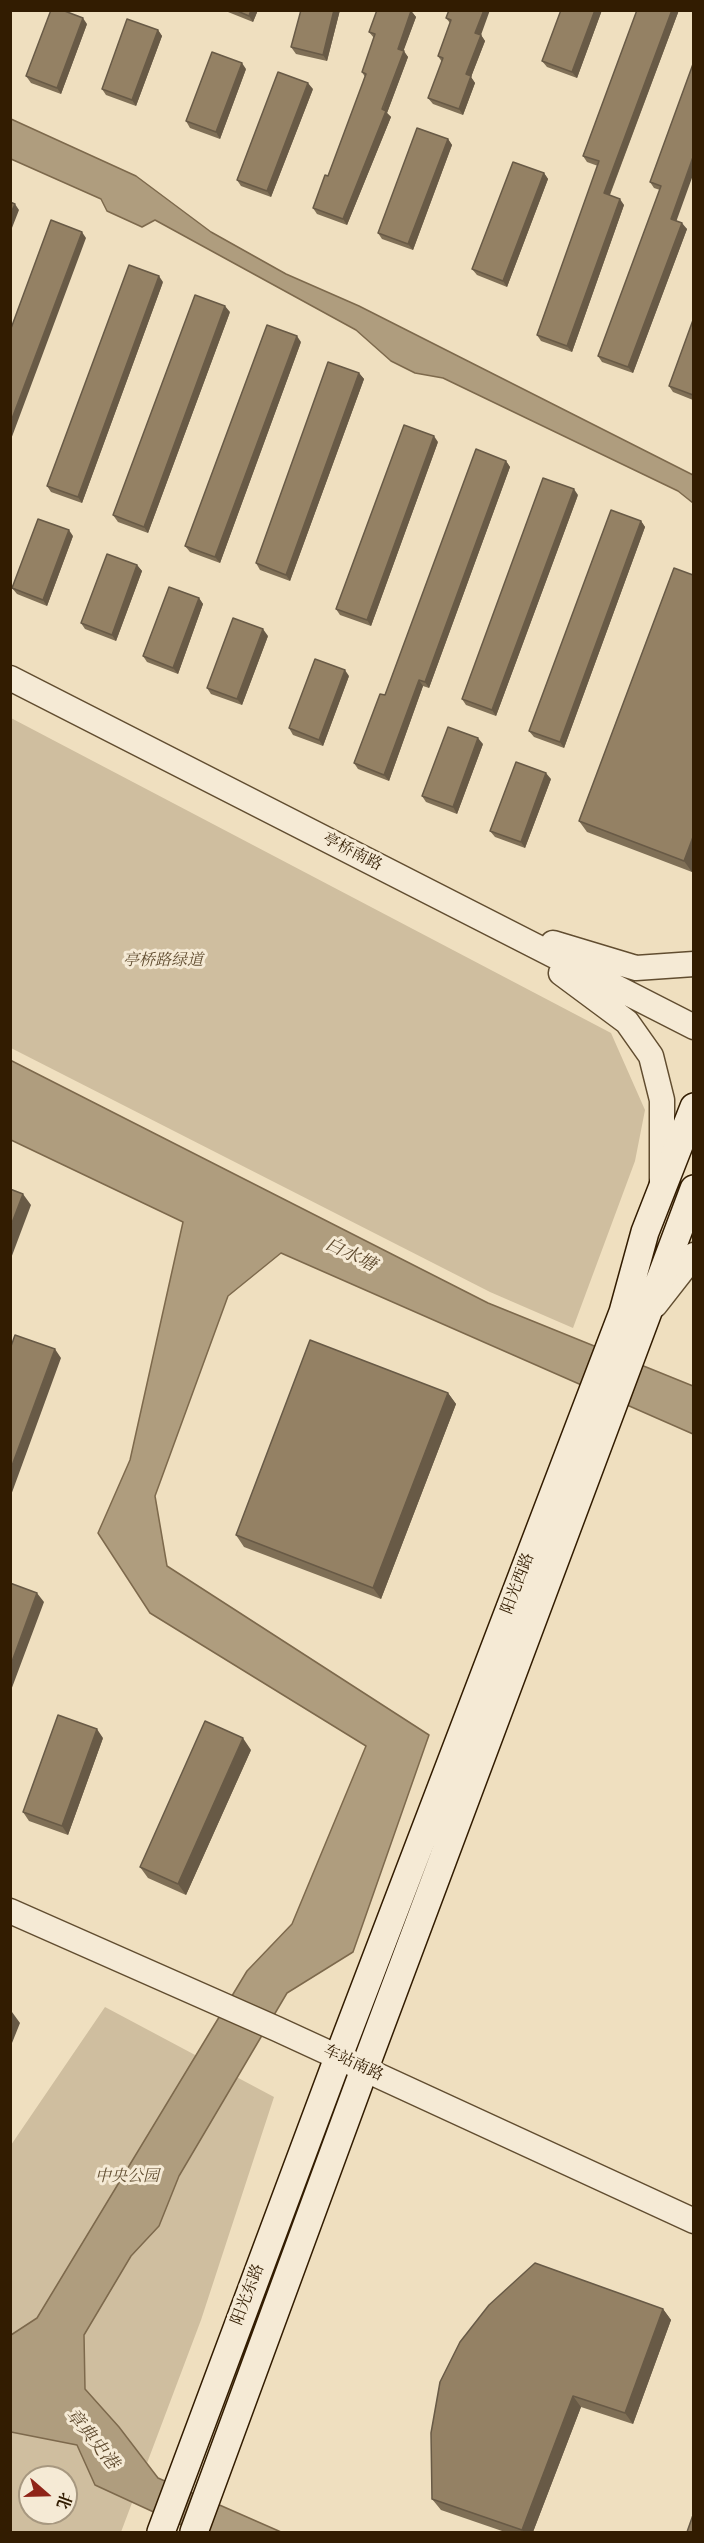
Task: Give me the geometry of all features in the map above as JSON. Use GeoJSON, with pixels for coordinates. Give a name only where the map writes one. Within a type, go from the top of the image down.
{"type":"FeatureCollection","features":[{"type":"Feature","properties":{"kind":"main road","name":"阳光西路"},"geometry":{"type":"LineString","coordinates":[[633,1316],[645,1232],[693,1107]]}},
{"type":"Feature","properties":{"kind":"main road","name":"阳光西路"},"geometry":{"type":"LineString","coordinates":[[338,2058],[633,1316],[693,1189]]}},
{"type":"Feature","properties":{"kind":"main road","name":"阳光西路"},"geometry":{"type":"LineString","coordinates":[[364,2070],[587,1436]]}},
{"type":"Feature","properties":{"kind":"main road","name":"阳光东路"},"geometry":{"type":"LineString","coordinates":[[161,2532],[338,2058]]}},
{"type":"Feature","properties":{"kind":"main road","name":"阳光东路"},"geometry":{"type":"LineString","coordinates":[[194,2532],[364,2070]]}},
{"type":"Feature","properties":{"kind":"street","name":"亭桥南路"},"geometry":{"type":"LineString","coordinates":[[10,678],[693,1028]]}},
{"type":"Feature","properties":{"kind":"street"},"geometry":{"type":"LineString","coordinates":[[493,925],[636,968],[693,964]]}},
{"type":"Feature","properties":{"kind":"street"},"geometry":{"type":"LineString","coordinates":[[493,925],[627,1022],[651,1056],[662,1100],[662,1189]]}},
{"type":"Feature","properties":{"kind":"street"},"geometry":{"type":"LineString","coordinates":[[633,1316],[693,1255]]}},
{"type":"Feature","properties":{"kind":"street","name":"车站南路"},"geometry":{"type":"LineString","coordinates":[[10,1911],[277,2029],[693,2221]]}},
{"type":"Feature","properties":{"kind":"green space","name":"亭桥路绿道"},"geometry":{"type":"Polygon","coordinates":[[[11,718],[611,1033],[645,1110],[635,1161],[573,1328],[490,1292],[11,1048],[11,718]]]}},
{"type":"Feature","properties":{"kind":"green space","name":"中央公园"},"geometry":{"type":"Polygon","coordinates":[[[105,2007],[274,2097],[201,2320],[121,2532],[11,2532],[11,2145],[105,2007]]]}},
{"type":"Feature","properties":{"kind":"water"},"geometry":{"type":"Polygon","coordinates":[[[11,119],[136,176],[211,232],[286,274],[359,306],[693,475],[693,503],[678,491],[443,378],[415,373],[391,361],[356,330],[155,220],[142,227],[107,211],[101,199],[11,159],[11,119]]]}},
{"type":"Feature","properties":{"kind":"water"},"geometry":{"type":"Polygon","coordinates":[[[10,1060],[488,1303],[693,1386],[693,1434],[281,1253],[228,1296],[155,1496],[167,1566],[429,1735],[353,1952],[287,1993],[179,2176],[159,2226],[131,2256],[84,2335],[85,2389],[119,2427],[158,2478],[281,2532],[197,2532],[95,2485],[77,2445],[11,2432],[11,2335],[37,2318],[247,1971],[292,1924],[366,1746],[150,1613],[98,1533],[130,1460],[183,1222],[11,1140],[10,1060]]]}},
{"type":"Feature","properties":{"kind":"building"},"geometry":{"type":"Polygon","coordinates":[[[51,10],[62,10],[83,18],[57,88],[26,76],[51,10]]]}},
{"type":"Feature","properties":{"kind":"building"},"geometry":{"type":"Polygon","coordinates":[[[235,10],[251,10],[249,16],[235,10]]]}},
{"type":"Feature","properties":{"kind":"building"},"geometry":{"type":"Polygon","coordinates":[[[301,10],[334,10],[323,55],[291,47],[301,10]]]}},
{"type":"Feature","properties":{"kind":"building"},"geometry":{"type":"Polygon","coordinates":[[[377,10],[411,11],[398,49],[404,51],[382,109],[386,111],[343,219],[313,208],[325,175],[328,176],[366,74],[362,72],[375,34],[369,32],[377,10]]]}},
{"type":"Feature","properties":{"kind":"building"},"geometry":{"type":"Polygon","coordinates":[[[449,10],[484,10],[475,33],[481,35],[466,74],[471,76],[459,109],[428,98],[443,58],[438,56],[451,20],[446,18],[449,10]]]}},
{"type":"Feature","properties":{"kind":"building"},"geometry":{"type":"Polygon","coordinates":[[[561,10],[595,10],[572,72],[542,61],[561,10]]]}},
{"type":"Feature","properties":{"kind":"building"},"geometry":{"type":"Polygon","coordinates":[[[637,10],[672,10],[604,193],[620,199],[567,346],[537,335],[599,161],[583,156],[637,10]]]}},
{"type":"Feature","properties":{"kind":"building"},"geometry":{"type":"Polygon","coordinates":[[[127,19],[158,30],[132,100],[102,89],[127,19]]]}},
{"type":"Feature","properties":{"kind":"building"},"geometry":{"type":"Polygon","coordinates":[[[212,52],[242,63],[216,132],[186,121],[212,52]]]}},
{"type":"Feature","properties":{"kind":"building"},"geometry":{"type":"Polygon","coordinates":[[[693,64],[693,157],[671,219],[682,223],[628,367],[598,356],[661,186],[650,182],[693,64]]]}},
{"type":"Feature","properties":{"kind":"building"},"geometry":{"type":"Polygon","coordinates":[[[278,72],[308,83],[267,191],[237,180],[278,72]]]}},
{"type":"Feature","properties":{"kind":"building"},"geometry":{"type":"Polygon","coordinates":[[[417,128],[448,139],[408,244],[378,233],[417,128]]]}},
{"type":"Feature","properties":{"kind":"building"},"geometry":{"type":"Polygon","coordinates":[[[513,162],[544,173],[503,281],[472,269],[513,162]]]}},
{"type":"Feature","properties":{"kind":"building"},"geometry":{"type":"Polygon","coordinates":[[[10,202],[15,204],[10,215],[10,202]]]}},
{"type":"Feature","properties":{"kind":"building"},"geometry":{"type":"Polygon","coordinates":[[[51,220],[82,232],[10,424],[10,331],[51,220]]]}},
{"type":"Feature","properties":{"kind":"building"},"geometry":{"type":"Polygon","coordinates":[[[129,265],[159,276],[78,497],[47,486],[129,265]]]}},
{"type":"Feature","properties":{"kind":"building"},"geometry":{"type":"Polygon","coordinates":[[[195,295],[225,306],[144,527],[113,515],[195,295]]]}},
{"type":"Feature","properties":{"kind":"building"},"geometry":{"type":"Polygon","coordinates":[[[693,320],[693,395],[669,386],[693,320]]]}},
{"type":"Feature","properties":{"kind":"building"},"geometry":{"type":"Polygon","coordinates":[[[267,325],[297,336],[215,557],[185,546],[267,325]]]}},
{"type":"Feature","properties":{"kind":"building"},"geometry":{"type":"Polygon","coordinates":[[[328,362],[359,373],[286,575],[256,563],[328,362]]]}},
{"type":"Feature","properties":{"kind":"building"},"geometry":{"type":"Polygon","coordinates":[[[404,425],[434,436],[367,620],[336,609],[404,425]]]}},
{"type":"Feature","properties":{"kind":"building"},"geometry":{"type":"Polygon","coordinates":[[[476,449],[506,461],[425,682],[419,680],[384,775],[354,763],[380,694],[385,695],[476,449]]]}},
{"type":"Feature","properties":{"kind":"building"},"geometry":{"type":"Polygon","coordinates":[[[543,478],[574,489],[492,710],[462,699],[543,478]]]}},
{"type":"Feature","properties":{"kind":"building"},"geometry":{"type":"Polygon","coordinates":[[[611,510],[641,521],[560,742],[529,731],[611,510]]]}},
{"type":"Feature","properties":{"kind":"building"},"geometry":{"type":"Polygon","coordinates":[[[38,519],[69,530],[43,600],[12,588],[38,519]]]}},
{"type":"Feature","properties":{"kind":"building"},"geometry":{"type":"Polygon","coordinates":[[[107,554],[137,565],[112,635],[81,623],[107,554]]]}},
{"type":"Feature","properties":{"kind":"building"},"geometry":{"type":"Polygon","coordinates":[[[674,568],[693,575],[693,837],[684,861],[579,821],[674,568]]]}},
{"type":"Feature","properties":{"kind":"building"},"geometry":{"type":"Polygon","coordinates":[[[169,587],[199,598],[173,668],[143,656],[169,587]]]}},
{"type":"Feature","properties":{"kind":"building"},"geometry":{"type":"Polygon","coordinates":[[[233,618],[263,629],[237,699],[207,688],[233,618]]]}},
{"type":"Feature","properties":{"kind":"building"},"geometry":{"type":"Polygon","coordinates":[[[315,659],[345,670],[319,740],[289,728],[315,659]]]}},
{"type":"Feature","properties":{"kind":"building"},"geometry":{"type":"Polygon","coordinates":[[[448,727],[478,738],[453,807],[422,796],[448,727]]]}},
{"type":"Feature","properties":{"kind":"building"},"geometry":{"type":"Polygon","coordinates":[[[516,762],[546,773],[521,842],[490,831],[516,762]]]}},
{"type":"Feature","properties":{"kind":"building"},"geometry":{"type":"Polygon","coordinates":[[[10,1189],[23,1194],[10,1228],[10,1189]]]}},
{"type":"Feature","properties":{"kind":"building"},"geometry":{"type":"Polygon","coordinates":[[[15,1335],[55,1349],[10,1471],[10,1349],[15,1335]]]}},
{"type":"Feature","properties":{"kind":"building"},"geometry":{"type":"Polygon","coordinates":[[[310,1340],[448,1393],[373,1588],[236,1535],[310,1340]]]}},
{"type":"Feature","properties":{"kind":"building"},"geometry":{"type":"Polygon","coordinates":[[[10,1583],[37,1593],[10,1667],[10,1583]]]}},
{"type":"Feature","properties":{"kind":"building"},"geometry":{"type":"Polygon","coordinates":[[[58,1715],[97,1729],[62,1826],[23,1812],[58,1715]]]}},
{"type":"Feature","properties":{"kind":"building"},"geometry":{"type":"Polygon","coordinates":[[[205,1721],[243,1738],[178,1884],[140,1867],[205,1721]]]}},
{"type":"Feature","properties":{"kind":"building"},"geometry":{"type":"Polygon","coordinates":[[[535,2263],[663,2309],[625,2413],[573,2396],[522,2530],[432,2499],[431,2433],[440,2382],[460,2342],[489,2305],[535,2263]]]}},
{"type":"Feature","properties":{"kind":"building"},"geometry":{"type":"Polygon","coordinates":[[[693,2515],[693,2532],[687,2532],[693,2515]]]}},
{"type":"Feature","properties":{"kind":"water label","name":"白水塘"},"geometry":{"type":"Point","coordinates":[350,1256]}},
{"type":"Feature","properties":{"kind":"water label","name":"章典史港"},"geometry":{"type":"Point","coordinates":[91,2440]}}]}
